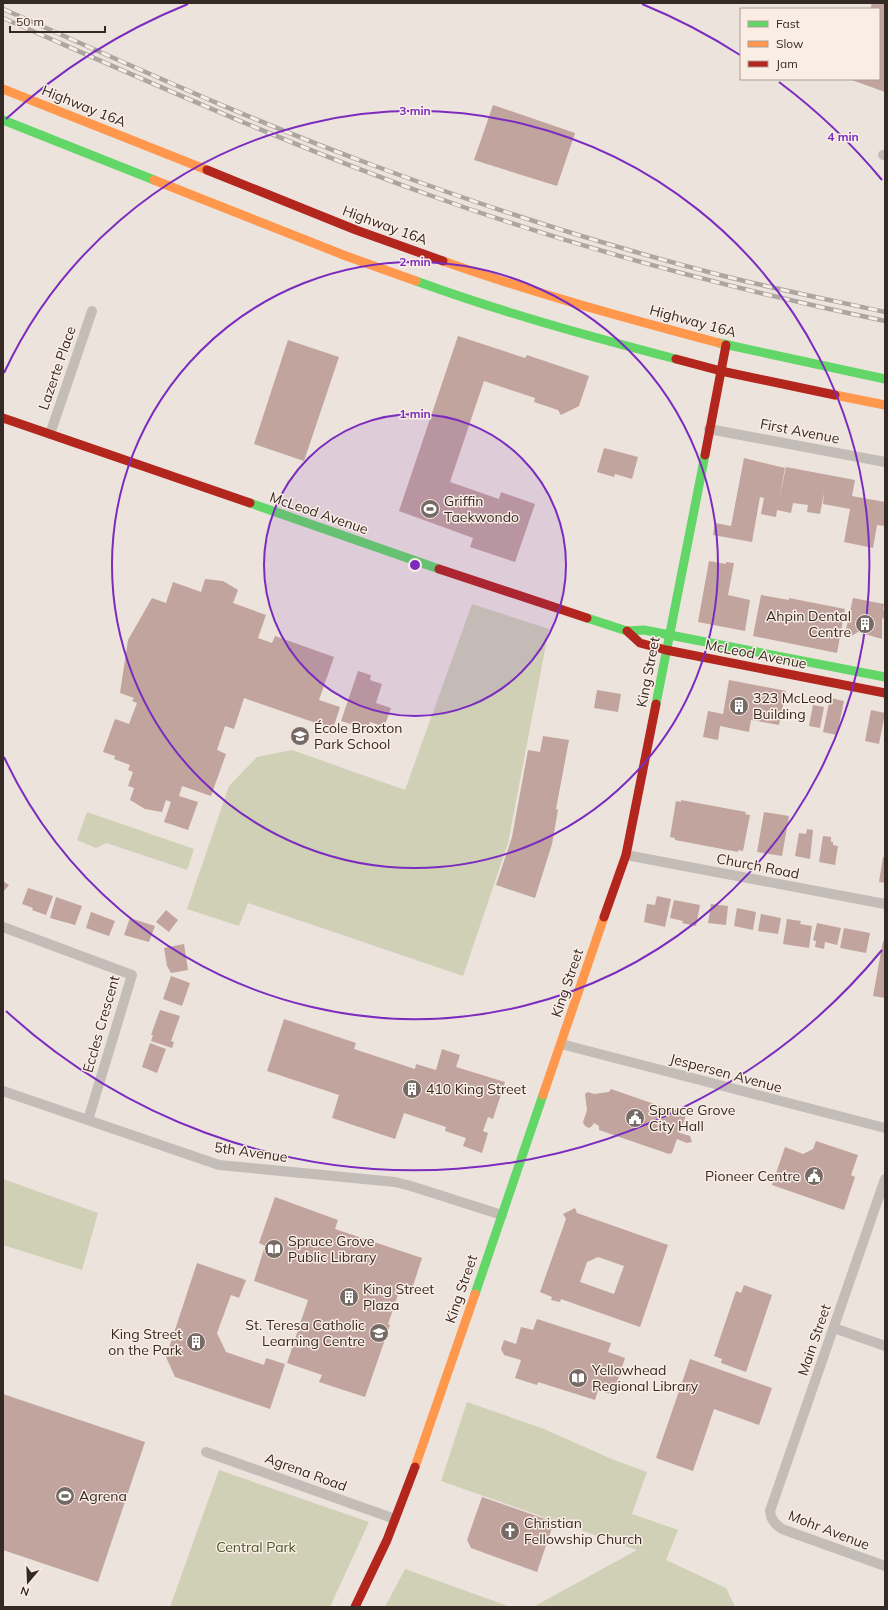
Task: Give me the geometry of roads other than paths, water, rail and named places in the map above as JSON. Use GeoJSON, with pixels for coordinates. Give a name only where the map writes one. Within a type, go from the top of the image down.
{"type":"FeatureCollection","features":[{"type":"Feature","properties":{"kind":"street","name":"Highway 16A"},"geometry":{"type":"LineString","coordinates":[[3,89],[370,235],[478,273],[541,293],[726,345],[885,379]]}},
{"type":"Feature","properties":{"kind":"street"},"geometry":{"type":"LineString","coordinates":[[3,120],[353,259],[469,300],[595,338],[721,371],[885,405]]}},
{"type":"Feature","properties":{"kind":"street","name":"Lazerte Place"},"geometry":{"type":"LineString","coordinates":[[50,434],[92,311]]}},
{"type":"Feature","properties":{"kind":"street","name":"King Street"},"geometry":{"type":"LineString","coordinates":[[355,1607],[396,1519],[626,855],[642,783],[666,650],[726,345]]}},
{"type":"Feature","properties":{"kind":"street","name":"McLeod Avenue"},"geometry":{"type":"LineString","coordinates":[[3,418],[513,594],[627,631],[644,630],[885,677]]}},
{"type":"Feature","properties":{"kind":"street","name":"First Avenue"},"geometry":{"type":"LineString","coordinates":[[709,429],[885,462]]}},
{"type":"Feature","properties":{"kind":"street","name":"McLeod Avenue"},"geometry":{"type":"LineString","coordinates":[[627,631],[640,643],[666,650],[885,693]]}},
{"type":"Feature","properties":{"kind":"street","name":"Church Road"},"geometry":{"type":"LineString","coordinates":[[626,855],[885,904]]}},
{"type":"Feature","properties":{"kind":"street","name":"Eccles Crescent"},"geometry":{"type":"LineString","coordinates":[[3,927],[132,975],[88,1120]]}},
{"type":"Feature","properties":{"kind":"street","name":"Jespersen Avenue"},"geometry":{"type":"LineString","coordinates":[[561,1044],[885,1128]]}},
{"type":"Feature","properties":{"kind":"street","name":"5th Avenue"},"geometry":{"type":"LineString","coordinates":[[3,1091],[219,1165],[395,1182],[502,1215]]}},
{"type":"Feature","properties":{"kind":"street","name":"Main Street"},"geometry":{"type":"LineString","coordinates":[[770,1511],[885,1178]]}},
{"type":"Feature","properties":{"kind":"street"},"geometry":{"type":"LineString","coordinates":[[834,1328],[885,1346]]}},
{"type":"Feature","properties":{"kind":"street","name":"Agrena Road"},"geometry":{"type":"LineString","coordinates":[[206,1452],[396,1519]]}},
{"type":"Feature","properties":{"kind":"street","name":"Mohr Avenue"},"geometry":{"type":"LineString","coordinates":[[770,1511],[774,1522],[782,1529],[885,1566]]}},
{"type":"Feature","properties":{"kind":"railway"},"geometry":{"type":"LineString","coordinates":[[3,9],[281,130],[460,197],[589,238],[720,275],[885,312]]}},
{"type":"Feature","properties":{"kind":"railway"},"geometry":{"type":"LineString","coordinates":[[3,18],[163,88],[323,155],[432,196],[544,233],[657,266],[828,309],[885,321]]}},
{"type":"Feature","properties":{"kind":"place","name":"Griffin Taekwondo"},"geometry":{"type":"Point","coordinates":[430,509]}},
{"type":"Feature","properties":{"kind":"place","name":"Ahpin Dental Centre"},"geometry":{"type":"Point","coordinates":[865,624]}},
{"type":"Feature","properties":{"kind":"place","name":"323 McLeod Building"},"geometry":{"type":"Point","coordinates":[739,706]}},
{"type":"Feature","properties":{"kind":"place","name":"École Broxton Park School"},"geometry":{"type":"Point","coordinates":[300,736]}},
{"type":"Feature","properties":{"kind":"place","name":"410 King Street"},"geometry":{"type":"Point","coordinates":[412,1089]}},
{"type":"Feature","properties":{"kind":"place","name":"Spruce Grove City Hall"},"geometry":{"type":"Point","coordinates":[635,1118]}},
{"type":"Feature","properties":{"kind":"place","name":"Pioneer Centre"},"geometry":{"type":"Point","coordinates":[814,1176]}},
{"type":"Feature","properties":{"kind":"place","name":"Spruce Grove Public Library"},"geometry":{"type":"Point","coordinates":[274,1249]}},
{"type":"Feature","properties":{"kind":"place","name":"King Street Plaza"},"geometry":{"type":"Point","coordinates":[349,1297]}},
{"type":"Feature","properties":{"kind":"place","name":"St. Teresa Catholic Learning Centre"},"geometry":{"type":"Point","coordinates":[379,1333]}},
{"type":"Feature","properties":{"kind":"place","name":"King Street on the Park"},"geometry":{"type":"Point","coordinates":[196,1342]}},
{"type":"Feature","properties":{"kind":"place","name":"Yellowhead Regional Library"},"geometry":{"type":"Point","coordinates":[578,1378]}},
{"type":"Feature","properties":{"kind":"place","name":"Agrena"},"geometry":{"type":"Point","coordinates":[65,1496]}},
{"type":"Feature","properties":{"kind":"place","name":"Christian Fellowship Church"},"geometry":{"type":"Point","coordinates":[510,1531]}},
{"type":"Feature","properties":{"kind":"park label","name":"Central Park"},"geometry":{"type":"Point","coordinates":[256,1547]}}]}
